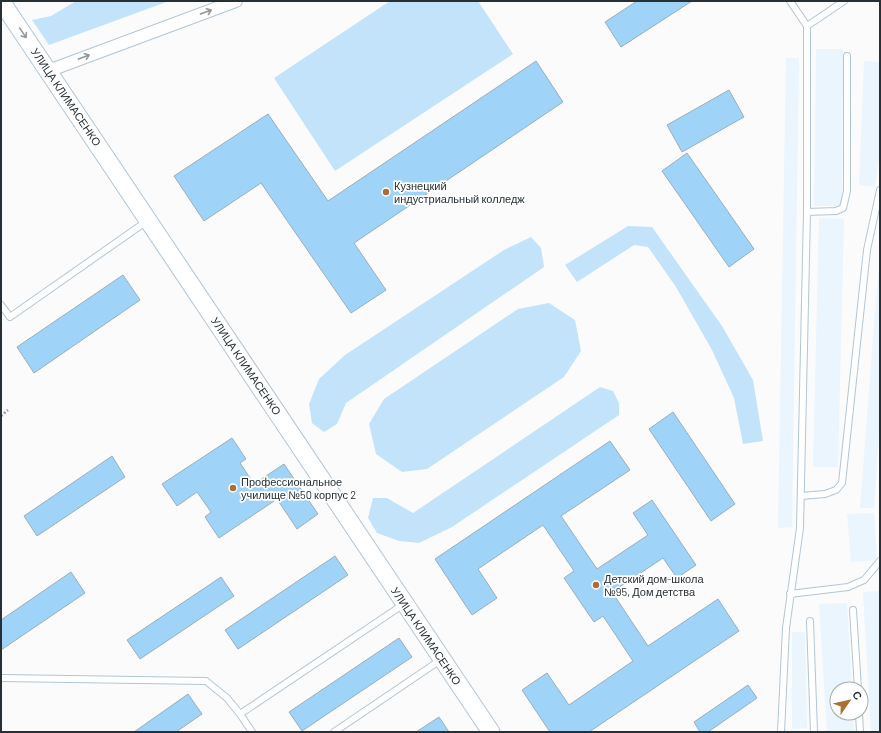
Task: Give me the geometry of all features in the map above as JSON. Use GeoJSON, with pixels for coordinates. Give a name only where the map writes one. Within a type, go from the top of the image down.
{"type":"FeatureCollection","features":[{"type":"Feature","properties":{"kind":"street"},"geometry":{"type":"LineString","coordinates":[[48,71],[236,1]]}},
{"type":"Feature","properties":{"kind":"street","name":"УЛИЦА КЛИМАСЕНКО"},"geometry":{"type":"LineString","coordinates":[[2,6],[48,71],[491,732]]}},
{"type":"Feature","properties":{"kind":"lane"},"geometry":{"type":"LineString","coordinates":[[781,732],[786,628],[800,528],[806,212],[807,26],[790,1]]}},
{"type":"Feature","properties":{"kind":"lane"},"geometry":{"type":"LineString","coordinates":[[807,26],[844,1]]}},
{"type":"Feature","properties":{"kind":"lane"},"geometry":{"type":"LineString","coordinates":[[806,212],[836,211],[843,208],[847,191],[848,56]]}},
{"type":"Feature","properties":{"kind":"lane"},"geometry":{"type":"LineString","coordinates":[[801,496],[825,494],[836,490],[842,483],[867,250],[880,190]]}},
{"type":"Feature","properties":{"kind":"lane"},"geometry":{"type":"LineString","coordinates":[[1,305],[10,317],[149,221]]}},
{"type":"Feature","properties":{"kind":"lane"},"geometry":{"type":"LineString","coordinates":[[790,594],[848,587],[864,580],[880,562]]}},
{"type":"Feature","properties":{"kind":"lane"},"geometry":{"type":"LineString","coordinates":[[240,714],[404,604]]}},
{"type":"Feature","properties":{"kind":"lane"},"geometry":{"type":"LineString","coordinates":[[852,610],[857,681]]}},
{"type":"Feature","properties":{"kind":"lane"},"geometry":{"type":"LineString","coordinates":[[810,621],[814,732]]}},
{"type":"Feature","properties":{"kind":"lane"},"geometry":{"type":"LineString","coordinates":[[334,732],[442,659]]}},
{"type":"Feature","properties":{"kind":"lane"},"geometry":{"type":"LineString","coordinates":[[1,678],[206,681],[227,698],[252,732]]}},
{"type":"Feature","properties":{"kind":"lane"},"geometry":{"type":"LineString","coordinates":[[859,721],[860,732]]}},
{"type":"Feature","properties":{"kind":"path"},"geometry":{"type":"LineString","coordinates":[[1,416],[8,410]]}},
{"type":"Feature","properties":{"kind":"shaded area"},"geometry":{"type":"Polygon","coordinates":[[[76,1],[169,1],[49,45],[32,20],[51,16],[76,1]]]}},
{"type":"Feature","properties":{"kind":"shaded area"},"geometry":{"type":"Polygon","coordinates":[[[390,1],[478,1],[513,54],[335,171],[274,78],[390,1]]]}},
{"type":"Feature","properties":{"kind":"shaded area"},"geometry":{"type":"Polygon","coordinates":[[[816,49],[843,49],[842,206],[814,206],[816,49]]]}},
{"type":"Feature","properties":{"kind":"shaded area"},"geometry":{"type":"Polygon","coordinates":[[[786,58],[799,58],[792,527],[778,528],[786,58]]]}},
{"type":"Feature","properties":{"kind":"shaded area"},"geometry":{"type":"Polygon","coordinates":[[[864,61],[880,62],[880,152],[875,187],[859,185],[864,61]]]}},
{"type":"Feature","properties":{"kind":"shaded area"},"geometry":{"type":"Polygon","coordinates":[[[819,218],[844,219],[838,467],[813,467],[819,218]]]}},
{"type":"Feature","properties":{"kind":"shaded area"},"geometry":{"type":"Polygon","coordinates":[[[628,226],[652,227],[722,326],[753,380],[763,441],[743,444],[734,398],[712,350],[676,287],[648,247],[634,245],[577,282],[565,265],[628,226]]]}},
{"type":"Feature","properties":{"kind":"shaded area"},"geometry":{"type":"Polygon","coordinates":[[[531,237],[541,248],[544,267],[346,403],[337,424],[324,432],[312,423],[309,404],[319,379],[345,355],[504,250],[531,237]]]}},
{"type":"Feature","properties":{"kind":"shaded area"},"geometry":{"type":"Polygon","coordinates":[[[880,260],[880,420],[874,508],[860,508],[876,299],[880,260]]]}},
{"type":"Feature","properties":{"kind":"shaded area"},"geometry":{"type":"Polygon","coordinates":[[[549,303],[575,320],[581,351],[564,377],[427,469],[402,472],[376,454],[369,424],[384,399],[518,309],[549,303]]]}},
{"type":"Feature","properties":{"kind":"shaded area"},"geometry":{"type":"Polygon","coordinates":[[[600,387],[613,391],[619,403],[619,415],[452,527],[419,543],[399,541],[377,533],[368,518],[373,498],[387,498],[413,513],[600,387]]]}},
{"type":"Feature","properties":{"kind":"shaded area"},"geometry":{"type":"Polygon","coordinates":[[[874,513],[877,560],[851,562],[847,514],[874,513]]]}},
{"type":"Feature","properties":{"kind":"shaded area"},"geometry":{"type":"Polygon","coordinates":[[[879,591],[880,732],[871,732],[863,592],[879,591]]]}},
{"type":"Feature","properties":{"kind":"shaded area"},"geometry":{"type":"Polygon","coordinates":[[[847,603],[852,681],[829,681],[829,721],[853,721],[854,732],[827,732],[819,604],[847,603]]]}},
{"type":"Feature","properties":{"kind":"shaded area"},"geometry":{"type":"Polygon","coordinates":[[[792,632],[805,632],[807,728],[792,729],[792,632]]]}},
{"type":"Feature","properties":{"kind":"building"},"geometry":{"type":"Polygon","coordinates":[[[637,1],[692,1],[621,47],[605,22],[637,1]]]}},
{"type":"Feature","properties":{"kind":"building","name":"Кузнецкий индустриальный колледж"},"geometry":{"type":"Polygon","coordinates":[[[536,61],[563,102],[354,243],[386,290],[351,313],[261,183],[204,221],[174,176],[268,114],[328,201],[536,61]]]}},
{"type":"Feature","properties":{"kind":"building"},"geometry":{"type":"Polygon","coordinates":[[[729,90],[744,117],[682,152],[667,125],[729,90]]]}},
{"type":"Feature","properties":{"kind":"building"},"geometry":{"type":"Polygon","coordinates":[[[687,153],[754,249],[729,267],[662,171],[687,153]]]}},
{"type":"Feature","properties":{"kind":"building"},"geometry":{"type":"Polygon","coordinates":[[[123,275],[140,300],[34,373],[17,347],[123,275]]]}},
{"type":"Feature","properties":{"kind":"building"},"geometry":{"type":"Polygon","coordinates":[[[673,412],[735,504],[711,521],[649,429],[673,412]]]}},
{"type":"Feature","properties":{"kind":"building","name":"Профессиональное училище №50 корпус 2"},"geometry":{"type":"Polygon","coordinates":[[[232,438],[246,459],[240,463],[254,484],[284,464],[318,514],[297,529],[277,499],[219,538],[205,517],[211,512],[197,492],[177,506],[162,484],[232,438]]]}},
{"type":"Feature","properties":{"kind":"building","name":"Детский дом-школа №95, Дом детства"},"geometry":{"type":"Polygon","coordinates":[[[610,441],[630,470],[561,516],[597,569],[648,535],[633,513],[652,500],[696,565],[677,578],[663,558],[612,592],[648,646],[718,599],[739,631],[589,732],[550,732],[522,690],[547,673],[569,705],[633,661],[603,616],[594,622],[564,578],[574,571],[543,525],[478,569],[497,598],[472,615],[435,559],[610,441]]]}},
{"type":"Feature","properties":{"kind":"building"},"geometry":{"type":"Polygon","coordinates":[[[112,456],[125,477],[37,536],[24,516],[112,456]]]}},
{"type":"Feature","properties":{"kind":"building"},"geometry":{"type":"Polygon","coordinates":[[[335,556],[348,575],[238,649],[225,630],[335,556]]]}},
{"type":"Feature","properties":{"kind":"building"},"geometry":{"type":"Polygon","coordinates":[[[71,572],[85,593],[1,650],[1,620],[71,572]]]}},
{"type":"Feature","properties":{"kind":"building"},"geometry":{"type":"Polygon","coordinates":[[[221,577],[234,596],[140,659],[127,640],[221,577]]]}},
{"type":"Feature","properties":{"kind":"building"},"geometry":{"type":"Polygon","coordinates":[[[399,638],[412,657],[302,731],[289,712],[399,638]]]}},
{"type":"Feature","properties":{"kind":"building"},"geometry":{"type":"Polygon","coordinates":[[[748,685],[757,698],[708,732],[700,732],[694,722],[748,685]]]}},
{"type":"Feature","properties":{"kind":"building"},"geometry":{"type":"Polygon","coordinates":[[[188,694],[202,714],[176,732],[134,732],[188,694]]]}},
{"type":"Feature","properties":{"kind":"building"},"geometry":{"type":"Polygon","coordinates":[[[439,717],[449,732],[416,732],[439,717]]]}},
{"type":"Feature","properties":{"kind":"place","name":"Кузнецкий индустриальный колледж"},"geometry":{"type":"Point","coordinates":[386,192]}},
{"type":"Feature","properties":{"kind":"place","name":"Профессиональное училище №50 корпус 2"},"geometry":{"type":"Point","coordinates":[233,488]}},
{"type":"Feature","properties":{"kind":"place","name":"Детский дом-школа №95, Дом детства"},"geometry":{"type":"Point","coordinates":[596,585]}}]}
